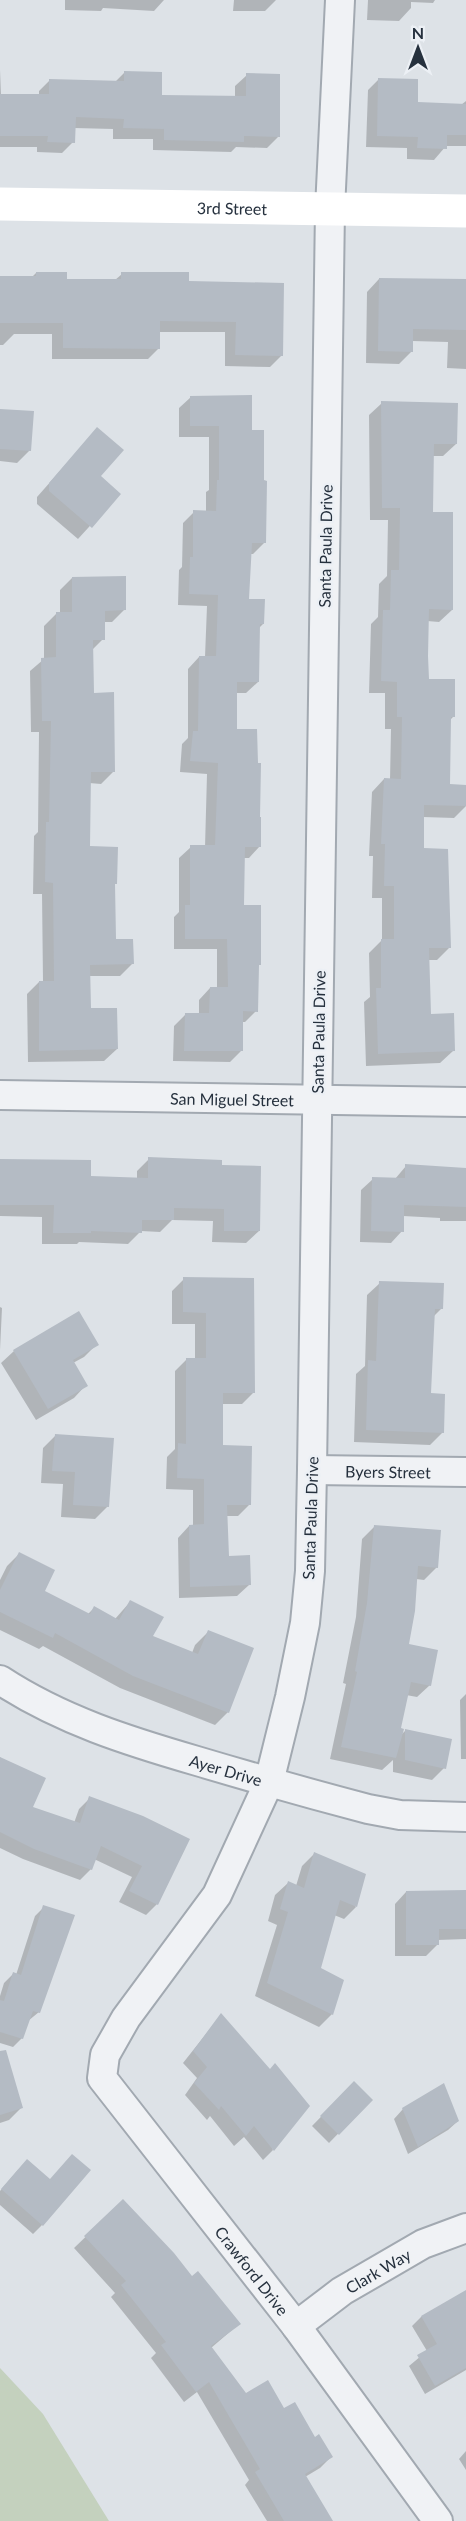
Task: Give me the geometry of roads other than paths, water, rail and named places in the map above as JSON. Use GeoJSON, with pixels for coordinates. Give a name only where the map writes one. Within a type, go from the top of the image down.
{"type":"FeatureCollection","features":[{"type":"Feature","properties":{"kind":"street","name":"Santa Paula Drive"},"geometry":{"type":"LineString","coordinates":[[126,2018],[217,1895],[269,1782],[305,1623],[310,1571],[312,1470],[330,209],[340,0]]}},
{"type":"Feature","properties":{"kind":"street","name":"3rd Street"},"geometry":{"type":"LineString","coordinates":[[0,204],[466,211]]}},
{"type":"Feature","properties":{"kind":"street","name":"San Miguel Street"},"geometry":{"type":"LineString","coordinates":[[0,1095],[466,1102]]}},
{"type":"Feature","properties":{"kind":"street","name":"Byers Street"},"geometry":{"type":"LineString","coordinates":[[312,1470],[466,1472]]}},
{"type":"Feature","properties":{"kind":"street","name":"Ayer Drive"},"geometry":{"type":"LineString","coordinates":[[0,1680],[21,1694],[77,1723],[132,1742],[368,1809],[400,1815],[466,1817]]}},
{"type":"Feature","properties":{"kind":"street","name":"Crawford Drive"},"geometry":{"type":"LineString","coordinates":[[126,2018],[105,2055],[102,2078],[296,2326],[438,2521]]}},
{"type":"Feature","properties":{"kind":"street","name":"Clark Way"},"geometry":{"type":"LineString","coordinates":[[296,2326],[342,2291],[423,2244],[466,2228]]}}]}
